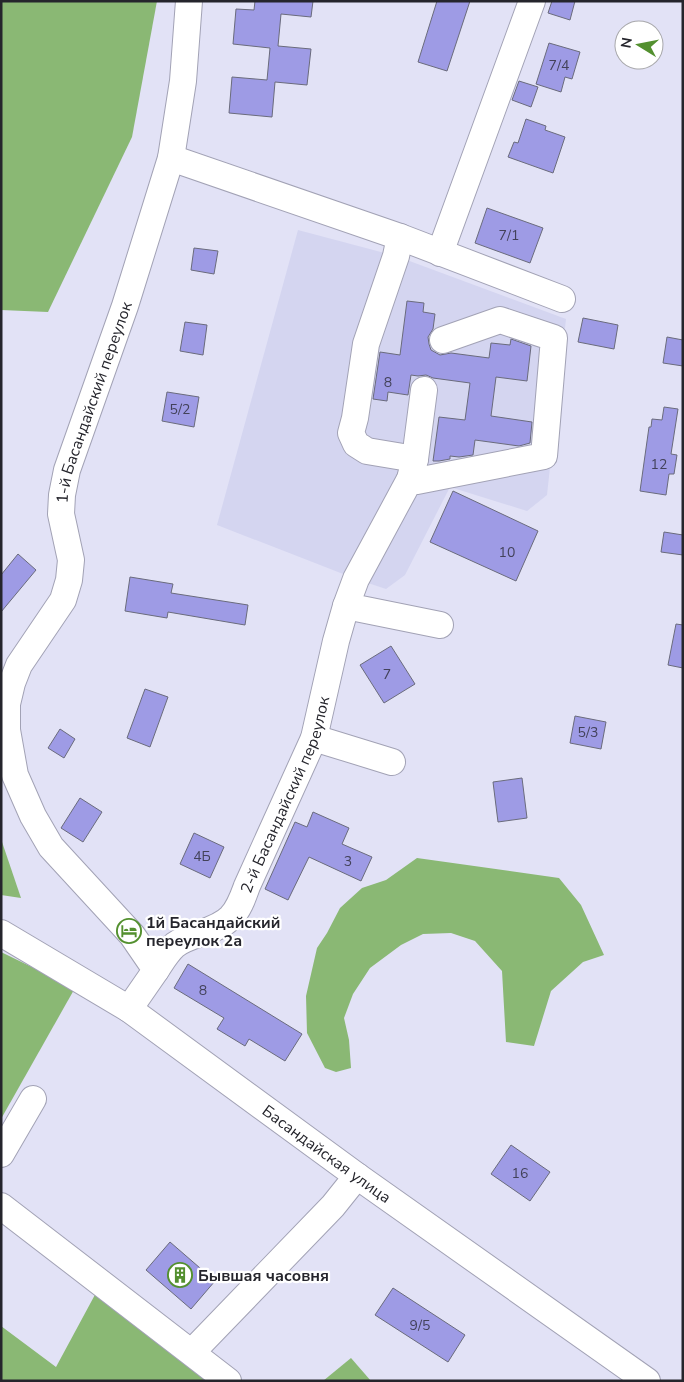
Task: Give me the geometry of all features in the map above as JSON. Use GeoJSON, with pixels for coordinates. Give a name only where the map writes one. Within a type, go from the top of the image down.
{"type":"FeatureCollection","features":[{"type":"Feature","properties":{"kind":"street","name":"1-й Басандайский переулок"},"geometry":{"type":"LineString","coordinates":[[156,970],[132,936],[51,847],[33,816],[15,775],[7,730],[7,704],[19,665],[63,600],[69,580],[71,560],[61,514],[62,495],[67,470],[125,306],[171,158],[183,81],[189,1]]}},
{"type":"Feature","properties":{"kind":"street"},"geometry":{"type":"LineString","coordinates":[[440,253],[532,1]]}},
{"type":"Feature","properties":{"kind":"street"},"geometry":{"type":"LineString","coordinates":[[171,158],[400,237],[562,299]]}},
{"type":"Feature","properties":{"kind":"street"},"geometry":{"type":"LineString","coordinates":[[400,237],[396,256],[366,344],[351,433],[356,444],[367,451],[412,469]]}},
{"type":"Feature","properties":{"kind":"street"},"geometry":{"type":"LineString","coordinates":[[500,320],[510,279]]}},
{"type":"Feature","properties":{"kind":"street"},"geometry":{"type":"LineString","coordinates":[[424,390],[412,469],[417,481],[544,456],[554,338],[500,320],[443,340]]}},
{"type":"Feature","properties":{"kind":"street","name":"2-й Басандайский переулок"},"geometry":{"type":"LineString","coordinates":[[156,970],[168,952],[176,945],[215,928],[230,918],[239,906],[314,738],[336,641],[356,579],[412,469]]}},
{"type":"Feature","properties":{"kind":"street"},"geometry":{"type":"LineString","coordinates":[[346,606],[440,625]]}},
{"type":"Feature","properties":{"kind":"street"},"geometry":{"type":"LineString","coordinates":[[314,738],[392,762]]}},
{"type":"Feature","properties":{"kind":"street","name":"Басандайская улица"},"geometry":{"type":"LineString","coordinates":[[1,933],[130,1009],[356,1176],[647,1381]]}},
{"type":"Feature","properties":{"kind":"street"},"geometry":{"type":"LineString","coordinates":[[130,1009],[156,970]]}},
{"type":"Feature","properties":{"kind":"street"},"geometry":{"type":"LineString","coordinates":[[1,1154],[33,1099]]}},
{"type":"Feature","properties":{"kind":"street"},"geometry":{"type":"LineString","coordinates":[[192,1352],[333,1206],[356,1176]]}},
{"type":"Feature","properties":{"kind":"street"},"geometry":{"type":"LineString","coordinates":[[1,1206],[228,1381]]}},
{"type":"Feature","properties":{"kind":"shaded area"},"geometry":{"type":"Polygon","coordinates":[[[298,230],[396,256],[566,319],[547,495],[527,511],[450,487],[405,575],[386,589],[217,525],[298,230]]]}},
{"type":"Feature","properties":{"kind":"green space"},"geometry":{"type":"Polygon","coordinates":[[[1,1],[157,1],[132,137],[48,312],[1,310],[1,1]]]}},
{"type":"Feature","properties":{"kind":"green space"},"geometry":{"type":"Polygon","coordinates":[[[1,839],[21,898],[1,895],[1,839]]]}},
{"type":"Feature","properties":{"kind":"green space"},"geometry":{"type":"Polygon","coordinates":[[[417,858],[559,878],[581,905],[604,955],[583,962],[551,991],[534,1046],[506,1042],[502,971],[475,941],[451,933],[423,934],[401,945],[370,968],[353,994],[344,1018],[349,1040],[351,1068],[336,1072],[325,1068],[307,1033],[306,996],[317,948],[340,908],[362,888],[386,880],[417,858]]]}},
{"type":"Feature","properties":{"kind":"green space"},"geometry":{"type":"Polygon","coordinates":[[[1,952],[75,988],[1,1119],[1,952]]]}},
{"type":"Feature","properties":{"kind":"green space"},"geometry":{"type":"Polygon","coordinates":[[[97,1291],[214,1381],[1,1381],[1,1326],[56,1367],[97,1291]]]}},
{"type":"Feature","properties":{"kind":"green space"},"geometry":{"type":"Polygon","coordinates":[[[351,1358],[371,1381],[323,1381],[351,1358]]]}},
{"type":"Feature","properties":{"kind":"building"},"geometry":{"type":"Polygon","coordinates":[[[255,1],[313,1],[311,17],[281,14],[278,46],[311,49],[307,85],[275,82],[272,117],[229,113],[232,77],[267,80],[270,48],[233,44],[236,9],[254,10],[255,1]]]}},
{"type":"Feature","properties":{"kind":"building"},"geometry":{"type":"Polygon","coordinates":[[[437,1],[470,1],[447,71],[418,62],[437,1]]]}},
{"type":"Feature","properties":{"kind":"building"},"geometry":{"type":"Polygon","coordinates":[[[552,1],[575,1],[570,20],[548,13],[552,1]]]}},
{"type":"Feature","properties":{"kind":"building"},"geometry":{"type":"Polygon","coordinates":[[[549,43],[580,52],[572,79],[565,77],[561,92],[536,84],[549,43]]]}},
{"type":"Feature","properties":{"kind":"building"},"geometry":{"type":"Polygon","coordinates":[[[519,81],[538,87],[531,107],[512,100],[519,81]]]}},
{"type":"Feature","properties":{"kind":"building"},"geometry":{"type":"Polygon","coordinates":[[[526,119],[546,126],[545,130],[565,137],[553,173],[508,157],[514,142],[518,143],[526,119]]]}},
{"type":"Feature","properties":{"kind":"building"},"geometry":{"type":"Polygon","coordinates":[[[487,208],[543,228],[530,263],[475,243],[487,208]]]}},
{"type":"Feature","properties":{"kind":"building"},"geometry":{"type":"Polygon","coordinates":[[[194,248],[218,251],[214,274],[191,270],[194,248]]]}},
{"type":"Feature","properties":{"kind":"building"},"geometry":{"type":"Polygon","coordinates":[[[407,301],[424,303],[423,312],[435,314],[433,329],[428,337],[431,350],[440,355],[451,353],[489,358],[491,343],[510,345],[511,339],[531,346],[527,381],[496,377],[491,416],[532,422],[530,443],[519,446],[475,440],[473,455],[450,456],[450,459],[433,461],[439,417],[465,420],[470,383],[433,378],[426,375],[411,375],[408,395],[388,392],[387,401],[373,399],[380,352],[400,355],[407,301]]]}},
{"type":"Feature","properties":{"kind":"building"},"geometry":{"type":"Polygon","coordinates":[[[583,318],[618,325],[614,349],[578,342],[583,318]]]}},
{"type":"Feature","properties":{"kind":"building"},"geometry":{"type":"Polygon","coordinates":[[[185,322],[207,325],[203,355],[180,351],[185,322]]]}},
{"type":"Feature","properties":{"kind":"building"},"geometry":{"type":"Polygon","coordinates":[[[667,337],[683,340],[683,366],[663,363],[667,337]]]}},
{"type":"Feature","properties":{"kind":"building"},"geometry":{"type":"Polygon","coordinates":[[[167,392],[199,397],[194,427],[162,421],[167,392]]]}},
{"type":"Feature","properties":{"kind":"building"},"geometry":{"type":"Polygon","coordinates":[[[664,407],[678,409],[671,454],[677,455],[674,474],[669,474],[666,495],[640,491],[649,427],[651,427],[652,419],[662,420],[664,407]]]}},
{"type":"Feature","properties":{"kind":"building"},"geometry":{"type":"Polygon","coordinates":[[[453,491],[538,531],[516,581],[430,542],[453,491]]]}},
{"type":"Feature","properties":{"kind":"building"},"geometry":{"type":"Polygon","coordinates":[[[664,532],[683,535],[683,555],[661,552],[664,532]]]}},
{"type":"Feature","properties":{"kind":"building"},"geometry":{"type":"Polygon","coordinates":[[[18,554],[36,570],[1,612],[1,575],[18,554]]]}},
{"type":"Feature","properties":{"kind":"building"},"geometry":{"type":"Polygon","coordinates":[[[130,577],[173,584],[171,593],[248,605],[245,625],[168,612],[167,618],[125,611],[130,577]]]}},
{"type":"Feature","properties":{"kind":"building"},"geometry":{"type":"Polygon","coordinates":[[[676,624],[683,625],[683,668],[668,665],[676,624]]]}},
{"type":"Feature","properties":{"kind":"building"},"geometry":{"type":"Polygon","coordinates":[[[391,646],[415,684],[384,703],[360,665],[391,646]]]}},
{"type":"Feature","properties":{"kind":"building"},"geometry":{"type":"Polygon","coordinates":[[[145,689],[168,697],[150,747],[127,738],[145,689]]]}},
{"type":"Feature","properties":{"kind":"building"},"geometry":{"type":"Polygon","coordinates":[[[575,716],[606,722],[601,749],[570,743],[575,716]]]}},
{"type":"Feature","properties":{"kind":"building"},"geometry":{"type":"Polygon","coordinates":[[[60,729],[75,739],[64,758],[48,748],[60,729]]]}},
{"type":"Feature","properties":{"kind":"building"},"geometry":{"type":"Polygon","coordinates":[[[522,778],[527,818],[498,822],[493,782],[522,778]]]}},
{"type":"Feature","properties":{"kind":"building"},"geometry":{"type":"Polygon","coordinates":[[[80,798],[102,812],[83,842],[61,828],[80,798]]]}},
{"type":"Feature","properties":{"kind":"building"},"geometry":{"type":"Polygon","coordinates":[[[313,812],[349,828],[342,844],[372,857],[361,881],[309,857],[288,900],[265,889],[295,822],[307,827],[313,812]]]}},
{"type":"Feature","properties":{"kind":"building"},"geometry":{"type":"Polygon","coordinates":[[[194,833],[224,847],[210,878],[180,864],[194,833]]]}},
{"type":"Feature","properties":{"kind":"building"},"geometry":{"type":"Polygon","coordinates":[[[188,964],[302,1034],[285,1061],[249,1039],[245,1046],[217,1029],[224,1018],[174,988],[188,964]]]}},
{"type":"Feature","properties":{"kind":"building"},"geometry":{"type":"Polygon","coordinates":[[[511,1145],[550,1172],[530,1201],[491,1174],[511,1145]]]}},
{"type":"Feature","properties":{"kind":"building","name":"Бывшая часовня"},"geometry":{"type":"Polygon","coordinates":[[[170,1242],[215,1281],[191,1309],[146,1270],[170,1242]]]}},
{"type":"Feature","properties":{"kind":"building"},"geometry":{"type":"Polygon","coordinates":[[[393,1288],[465,1335],[448,1362],[375,1315],[393,1288]]]}},
{"type":"Feature","properties":{"kind":"place","name":"1й Басандайский переулок 2а"},"geometry":{"type":"Point","coordinates":[129,931]}},
{"type":"Feature","properties":{"kind":"place","name":"Бывшая часовня"},"geometry":{"type":"Point","coordinates":[180,1275]}}]}
